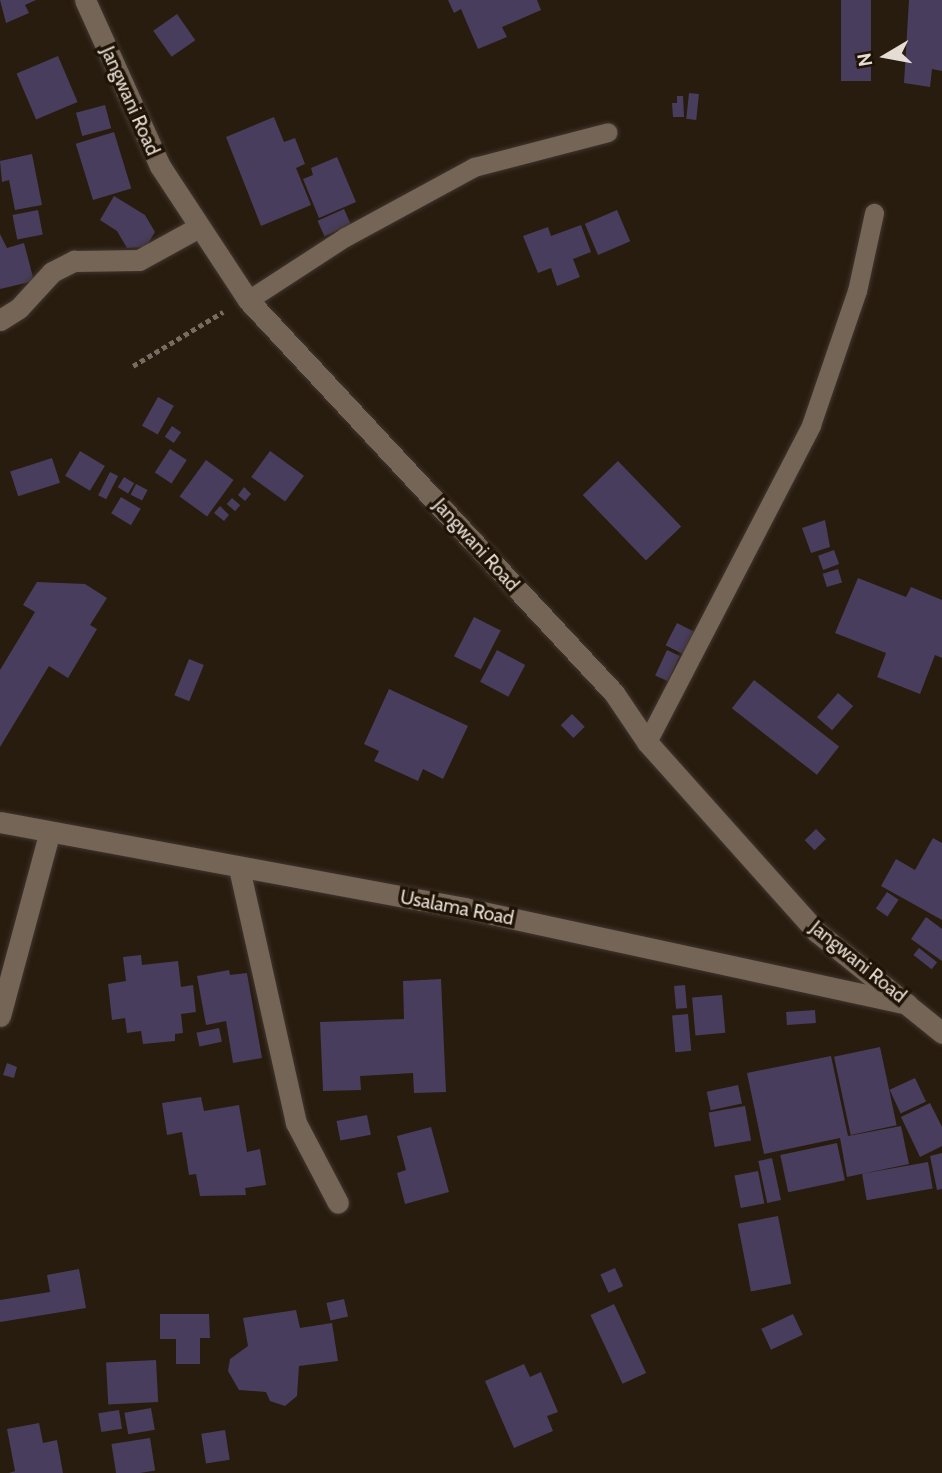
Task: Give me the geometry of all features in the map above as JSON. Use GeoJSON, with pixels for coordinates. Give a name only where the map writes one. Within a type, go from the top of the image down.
{"type":"FeatureCollection","features":[{"type":"Feature","properties":{"kind":"street","name":"Jangwani Road"},"geometry":{"type":"LineString","coordinates":[[85,0],[160,166],[248,300],[614,693],[646,742],[817,932],[912,1005],[942,1033]]}},
{"type":"Feature","properties":{"kind":"street"},"geometry":{"type":"LineString","coordinates":[[0,320],[19,309],[52,272],[74,261],[139,260],[200,227]]}},
{"type":"Feature","properties":{"kind":"street","name":"Usalama Road"},"geometry":{"type":"LineString","coordinates":[[0,822],[49,834],[464,908],[912,1005]]}},
{"type":"Feature","properties":{"kind":"street"},"geometry":{"type":"LineString","coordinates":[[0,1016],[49,834]]}},
{"type":"Feature","properties":{"kind":"street"},"geometry":{"type":"LineString","coordinates":[[239,868],[296,1123],[338,1203]]}},
{"type":"Feature","properties":{"kind":"lane"},"geometry":{"type":"LineString","coordinates":[[248,300],[345,237],[474,167],[608,132]]}},
{"type":"Feature","properties":{"kind":"lane"},"geometry":{"type":"LineString","coordinates":[[646,742],[811,425],[857,291],[874,213]]}},
{"type":"Feature","properties":{"kind":"path"},"geometry":{"type":"LineString","coordinates":[[133,366],[194,327],[248,300]]}},
{"type":"Feature","properties":{"kind":"building"},"geometry":{"type":"Polygon","coordinates":[[[0,0],[36,0],[25,5],[29,13],[6,23],[0,0]]]}},
{"type":"Feature","properties":{"kind":"building"},"geometry":{"type":"Polygon","coordinates":[[[448,0],[537,0],[541,10],[502,27],[507,37],[478,49],[461,9],[454,13],[448,0]]]}},
{"type":"Feature","properties":{"kind":"building"},"geometry":{"type":"Polygon","coordinates":[[[841,0],[871,0],[871,81],[841,81],[841,0]]]}},
{"type":"Feature","properties":{"kind":"building"},"geometry":{"type":"Polygon","coordinates":[[[909,0],[942,0],[942,71],[932,69],[930,87],[904,83],[909,0]]]}},
{"type":"Feature","properties":{"kind":"building"},"geometry":{"type":"Polygon","coordinates":[[[177,14],[195,40],[172,57],[153,31],[177,14]]]}},
{"type":"Feature","properties":{"kind":"building"},"geometry":{"type":"Polygon","coordinates":[[[58,56],[78,102],[36,120],[17,74],[58,56]]]}},
{"type":"Feature","properties":{"kind":"building"},"geometry":{"type":"Polygon","coordinates":[[[689,93],[699,94],[696,120],[686,119],[689,93]]]}},
{"type":"Feature","properties":{"kind":"building"},"geometry":{"type":"Polygon","coordinates":[[[677,96],[683,96],[684,117],[673,117],[672,103],[677,103],[677,96]]]}},
{"type":"Feature","properties":{"kind":"building"},"geometry":{"type":"Polygon","coordinates":[[[105,105],[111,128],[82,136],[76,113],[105,105]]]}},
{"type":"Feature","properties":{"kind":"building"},"geometry":{"type":"Polygon","coordinates":[[[274,117],[284,142],[295,138],[305,164],[296,168],[311,205],[261,226],[226,137],[274,117]]]}},
{"type":"Feature","properties":{"kind":"building"},"geometry":{"type":"Polygon","coordinates":[[[114,132],[131,188],[93,200],[76,144],[114,132]]]}},
{"type":"Feature","properties":{"kind":"building"},"geometry":{"type":"Polygon","coordinates":[[[32,154],[42,205],[15,210],[9,180],[2,182],[0,161],[32,154]]]}},
{"type":"Feature","properties":{"kind":"building"},"geometry":{"type":"Polygon","coordinates":[[[337,157],[356,202],[319,218],[303,179],[313,175],[311,168],[337,157]]]}},
{"type":"Feature","properties":{"kind":"building"},"geometry":{"type":"Polygon","coordinates":[[[114,196],[145,215],[155,232],[146,247],[127,248],[117,231],[100,220],[114,196]]]}},
{"type":"Feature","properties":{"kind":"building"},"geometry":{"type":"Polygon","coordinates":[[[344,209],[351,225],[324,236],[318,221],[344,209]]]}},
{"type":"Feature","properties":{"kind":"building"},"geometry":{"type":"Polygon","coordinates":[[[38,210],[43,235],[17,240],[12,215],[38,210]]]}},
{"type":"Feature","properties":{"kind":"building"},"geometry":{"type":"Polygon","coordinates":[[[617,210],[630,241],[598,255],[585,224],[617,210]]]}},
{"type":"Feature","properties":{"kind":"building"},"geometry":{"type":"Polygon","coordinates":[[[581,225],[591,252],[573,259],[580,277],[557,286],[551,268],[538,273],[523,236],[548,227],[551,236],[581,225]]]}},
{"type":"Feature","properties":{"kind":"building"},"geometry":{"type":"Polygon","coordinates":[[[0,234],[7,248],[24,243],[34,281],[0,289],[0,234]]]}},
{"type":"Feature","properties":{"kind":"building"},"geometry":{"type":"Polygon","coordinates":[[[158,397],[174,406],[158,435],[142,426],[158,397]]]}},
{"type":"Feature","properties":{"kind":"building"},"geometry":{"type":"Polygon","coordinates":[[[172,426],[181,432],[174,443],[165,437],[172,426]]]}},
{"type":"Feature","properties":{"kind":"building"},"geometry":{"type":"Polygon","coordinates":[[[170,449],[187,460],[172,483],[155,472],[170,449]]]}},
{"type":"Feature","properties":{"kind":"building"},"geometry":{"type":"Polygon","coordinates":[[[80,451],[105,466],[90,491],[65,476],[80,451]]]}},
{"type":"Feature","properties":{"kind":"building"},"geometry":{"type":"Polygon","coordinates":[[[270,451],[304,476],[285,502],[251,477],[270,451]]]}},
{"type":"Feature","properties":{"kind":"building"},"geometry":{"type":"Polygon","coordinates":[[[52,458],[60,483],[18,496],[10,472],[52,458]]]}},
{"type":"Feature","properties":{"kind":"building"},"geometry":{"type":"Polygon","coordinates":[[[206,460],[234,480],[207,516],[180,496],[206,460]]]}},
{"type":"Feature","properties":{"kind":"building"},"geometry":{"type":"Polygon","coordinates":[[[618,461],[681,526],[646,560],[583,495],[618,461]]]}},
{"type":"Feature","properties":{"kind":"building"},"geometry":{"type":"Polygon","coordinates":[[[110,472],[118,476],[106,499],[98,495],[110,472]]]}},
{"type":"Feature","properties":{"kind":"building"},"geometry":{"type":"Polygon","coordinates":[[[124,477],[134,483],[128,493],[118,487],[124,477]]]}},
{"type":"Feature","properties":{"kind":"building"},"geometry":{"type":"Polygon","coordinates":[[[136,484],[148,490],[142,501],[131,495],[136,484]]]}},
{"type":"Feature","properties":{"kind":"building"},"geometry":{"type":"Polygon","coordinates":[[[244,487],[251,494],[245,501],[238,495],[244,487]]]}},
{"type":"Feature","properties":{"kind":"building"},"geometry":{"type":"Polygon","coordinates":[[[121,497],[141,509],[131,525],[111,513],[121,497]]]}},
{"type":"Feature","properties":{"kind":"building"},"geometry":{"type":"Polygon","coordinates":[[[232,498],[240,505],[235,511],[227,504],[232,498]]]}},
{"type":"Feature","properties":{"kind":"building"},"geometry":{"type":"Polygon","coordinates":[[[220,506],[229,515],[224,521],[214,513],[220,506]]]}},
{"type":"Feature","properties":{"kind":"building"},"geometry":{"type":"Polygon","coordinates":[[[825,520],[830,547],[811,553],[802,528],[825,520]]]}},
{"type":"Feature","properties":{"kind":"building"},"geometry":{"type":"Polygon","coordinates":[[[834,550],[839,564],[823,570],[818,556],[834,550]]]}},
{"type":"Feature","properties":{"kind":"building"},"geometry":{"type":"Polygon","coordinates":[[[838,569],[842,582],[827,587],[823,574],[838,569]]]}},
{"type":"Feature","properties":{"kind":"building"},"geometry":{"type":"Polygon","coordinates":[[[858,578],[906,597],[911,587],[942,600],[942,658],[935,655],[920,694],[877,677],[886,653],[835,633],[858,578]]]}},
{"type":"Feature","properties":{"kind":"building"},"geometry":{"type":"Polygon","coordinates":[[[37,582],[85,584],[107,598],[90,625],[97,629],[68,678],[49,666],[0,747],[0,670],[35,612],[23,605],[37,582]]]}},
{"type":"Feature","properties":{"kind":"building"},"geometry":{"type":"Polygon","coordinates":[[[474,617],[501,631],[481,670],[454,656],[474,617]]]}},
{"type":"Feature","properties":{"kind":"building"},"geometry":{"type":"Polygon","coordinates":[[[677,623],[697,633],[685,655],[666,645],[677,623]]]}},
{"type":"Feature","properties":{"kind":"building"},"geometry":{"type":"Polygon","coordinates":[[[497,650],[525,665],[508,697],[480,682],[497,650]]]}},
{"type":"Feature","properties":{"kind":"building"},"geometry":{"type":"Polygon","coordinates":[[[667,650],[680,656],[668,681],[655,675],[667,650]]]}},
{"type":"Feature","properties":{"kind":"building"},"geometry":{"type":"Polygon","coordinates":[[[189,659],[204,665],[189,701],[174,695],[189,659]]]}},
{"type":"Feature","properties":{"kind":"building"},"geometry":{"type":"Polygon","coordinates":[[[754,680],[839,746],[817,775],[732,708],[754,680]]]}},
{"type":"Feature","properties":{"kind":"building"},"geometry":{"type":"Polygon","coordinates":[[[389,689],[468,726],[443,779],[423,769],[418,781],[374,761],[379,751],[364,744],[389,689]]]}},
{"type":"Feature","properties":{"kind":"building"},"geometry":{"type":"Polygon","coordinates":[[[838,693],[853,706],[832,730],[817,717],[838,693]]]}},
{"type":"Feature","properties":{"kind":"building"},"geometry":{"type":"Polygon","coordinates":[[[572,714],[585,727],[573,738],[561,725],[572,714]]]}},
{"type":"Feature","properties":{"kind":"building"},"geometry":{"type":"Polygon","coordinates":[[[816,829],[826,839],[815,850],[805,840],[816,829]]]}},
{"type":"Feature","properties":{"kind":"building"},"geometry":{"type":"Polygon","coordinates":[[[933,838],[942,843],[942,920],[881,886],[896,859],[915,870],[933,838]]]}},
{"type":"Feature","properties":{"kind":"building"},"geometry":{"type":"Polygon","coordinates":[[[887,892],[899,900],[887,916],[876,909],[887,892]]]}},
{"type":"Feature","properties":{"kind":"building"},"geometry":{"type":"Polygon","coordinates":[[[926,917],[942,929],[942,961],[911,939],[926,917]]]}},
{"type":"Feature","properties":{"kind":"building"},"geometry":{"type":"Polygon","coordinates":[[[919,948],[937,962],[932,969],[913,955],[919,948]]]}},
{"type":"Feature","properties":{"kind":"building"},"geometry":{"type":"Polygon","coordinates":[[[141,955],[142,965],[178,961],[181,987],[193,985],[196,1012],[181,1014],[183,1033],[175,1034],[175,1041],[143,1044],[141,1031],[127,1033],[125,1018],[112,1020],[108,984],[126,981],[123,957],[141,955]]]}},
{"type":"Feature","properties":{"kind":"building"},"geometry":{"type":"Polygon","coordinates":[[[229,970],[230,975],[247,973],[262,1058],[233,1063],[226,1021],[206,1025],[197,976],[229,970]]]}},
{"type":"Feature","properties":{"kind":"building"},"geometry":{"type":"Polygon","coordinates":[[[441,979],[446,1092],[414,1093],[413,1073],[360,1076],[361,1090],[323,1091],[320,1022],[404,1019],[403,981],[441,979]]]}},
{"type":"Feature","properties":{"kind":"building"},"geometry":{"type":"Polygon","coordinates":[[[685,985],[687,1008],[676,1009],[674,986],[685,985]]]}},
{"type":"Feature","properties":{"kind":"building"},"geometry":{"type":"Polygon","coordinates":[[[722,995],[725,1033],[695,1035],[692,998],[722,995]]]}},
{"type":"Feature","properties":{"kind":"building"},"geometry":{"type":"Polygon","coordinates":[[[815,1010],[816,1023],[787,1025],[786,1012],[815,1010]]]}},
{"type":"Feature","properties":{"kind":"building"},"geometry":{"type":"Polygon","coordinates":[[[688,1014],[691,1051],[675,1052],[672,1015],[688,1014]]]}},
{"type":"Feature","properties":{"kind":"building"},"geometry":{"type":"Polygon","coordinates":[[[219,1028],[222,1042],[199,1046],[197,1033],[219,1028]]]}},
{"type":"Feature","properties":{"kind":"building"},"geometry":{"type":"Polygon","coordinates":[[[880,1047],[897,1125],[851,1135],[834,1057],[880,1047]]]}},
{"type":"Feature","properties":{"kind":"building"},"geometry":{"type":"Polygon","coordinates":[[[831,1056],[848,1136],[901,1126],[909,1164],[847,1177],[840,1138],[764,1154],[747,1073],[831,1056]]]}},
{"type":"Feature","properties":{"kind":"building"},"geometry":{"type":"Polygon","coordinates":[[[7,1063],[17,1067],[14,1078],[3,1075],[7,1063]]]}},
{"type":"Feature","properties":{"kind":"building"},"geometry":{"type":"Polygon","coordinates":[[[915,1078],[926,1102],[901,1113],[890,1090],[915,1078]]]}},
{"type":"Feature","properties":{"kind":"building"},"geometry":{"type":"Polygon","coordinates":[[[738,1085],[742,1104],[711,1110],[707,1092],[738,1085]]]}},
{"type":"Feature","properties":{"kind":"building"},"geometry":{"type":"Polygon","coordinates":[[[201,1097],[204,1111],[239,1105],[247,1152],[260,1149],[266,1185],[245,1188],[246,1195],[200,1196],[196,1174],[189,1175],[182,1132],[167,1135],[162,1103],[201,1097]]]}},
{"type":"Feature","properties":{"kind":"building"},"geometry":{"type":"Polygon","coordinates":[[[930,1103],[942,1127],[942,1146],[920,1157],[901,1117],[930,1103]]]}},
{"type":"Feature","properties":{"kind":"building"},"geometry":{"type":"Polygon","coordinates":[[[745,1106],[751,1140],[715,1147],[709,1112],[745,1106]]]}},
{"type":"Feature","properties":{"kind":"building"},"geometry":{"type":"Polygon","coordinates":[[[367,1115],[371,1135],[340,1141],[337,1121],[367,1115]]]}},
{"type":"Feature","properties":{"kind":"building"},"geometry":{"type":"Polygon","coordinates":[[[431,1127],[449,1192],[405,1204],[397,1173],[406,1170],[397,1136],[431,1127]]]}},
{"type":"Feature","properties":{"kind":"building"},"geometry":{"type":"Polygon","coordinates":[[[837,1143],[845,1180],[788,1192],[780,1155],[837,1143]]]}},
{"type":"Feature","properties":{"kind":"building"},"geometry":{"type":"Polygon","coordinates":[[[942,1153],[942,1189],[937,1190],[930,1156],[942,1153]]]}},
{"type":"Feature","properties":{"kind":"building"},"geometry":{"type":"Polygon","coordinates":[[[772,1158],[781,1200],[767,1203],[758,1161],[772,1158]]]}},
{"type":"Feature","properties":{"kind":"building"},"geometry":{"type":"Polygon","coordinates":[[[928,1162],[933,1189],[867,1200],[862,1174],[928,1162]]]}},
{"type":"Feature","properties":{"kind":"building"},"geometry":{"type":"Polygon","coordinates":[[[758,1171],[764,1203],[741,1208],[734,1176],[758,1171]]]}},
{"type":"Feature","properties":{"kind":"building"},"geometry":{"type":"Polygon","coordinates":[[[778,1216],[791,1284],[751,1292],[738,1224],[778,1216]]]}},
{"type":"Feature","properties":{"kind":"building"},"geometry":{"type":"Polygon","coordinates":[[[615,1268],[623,1286],[609,1293],[600,1275],[615,1268]]]}},
{"type":"Feature","properties":{"kind":"building"},"geometry":{"type":"Polygon","coordinates":[[[79,1269],[86,1308],[0,1322],[0,1300],[50,1292],[47,1275],[79,1269]]]}},
{"type":"Feature","properties":{"kind":"building"},"geometry":{"type":"Polygon","coordinates":[[[344,1299],[348,1317],[331,1321],[326,1303],[344,1299]]]}},
{"type":"Feature","properties":{"kind":"building"},"geometry":{"type":"Polygon","coordinates":[[[614,1304],[646,1373],[623,1384],[590,1315],[614,1304]]]}},
{"type":"Feature","properties":{"kind":"building"},"geometry":{"type":"Polygon","coordinates":[[[296,1310],[300,1328],[332,1323],[338,1361],[299,1366],[297,1396],[285,1406],[270,1401],[266,1392],[239,1390],[228,1371],[230,1359],[248,1346],[243,1318],[296,1310]]]}},
{"type":"Feature","properties":{"kind":"building"},"geometry":{"type":"Polygon","coordinates":[[[160,1314],[209,1314],[210,1338],[200,1338],[200,1364],[176,1364],[176,1339],[160,1339],[160,1314]]]}},
{"type":"Feature","properties":{"kind":"building"},"geometry":{"type":"Polygon","coordinates":[[[793,1314],[803,1335],[771,1350],[761,1329],[793,1314]]]}},
{"type":"Feature","properties":{"kind":"building"},"geometry":{"type":"Polygon","coordinates":[[[156,1360],[158,1402],[108,1405],[106,1363],[156,1360]]]}},
{"type":"Feature","properties":{"kind":"building"},"geometry":{"type":"Polygon","coordinates":[[[524,1364],[530,1377],[541,1372],[558,1412],[547,1416],[553,1431],[514,1448],[485,1381],[524,1364]]]}},
{"type":"Feature","properties":{"kind":"building"},"geometry":{"type":"Polygon","coordinates":[[[151,1408],[155,1430],[128,1434],[124,1413],[151,1408]]]}},
{"type":"Feature","properties":{"kind":"building"},"geometry":{"type":"Polygon","coordinates":[[[119,1410],[122,1429],[101,1432],[98,1413],[119,1410]]]}},
{"type":"Feature","properties":{"kind":"building"},"geometry":{"type":"Polygon","coordinates":[[[39,1423],[43,1443],[57,1440],[63,1473],[9,1473],[15,1471],[7,1429],[39,1423]]]}},
{"type":"Feature","properties":{"kind":"building"},"geometry":{"type":"Polygon","coordinates":[[[225,1430],[230,1460],[206,1463],[201,1434],[225,1430]]]}},
{"type":"Feature","properties":{"kind":"building"},"geometry":{"type":"Polygon","coordinates":[[[150,1438],[155,1471],[116,1473],[111,1444],[150,1438]]]}}]}
